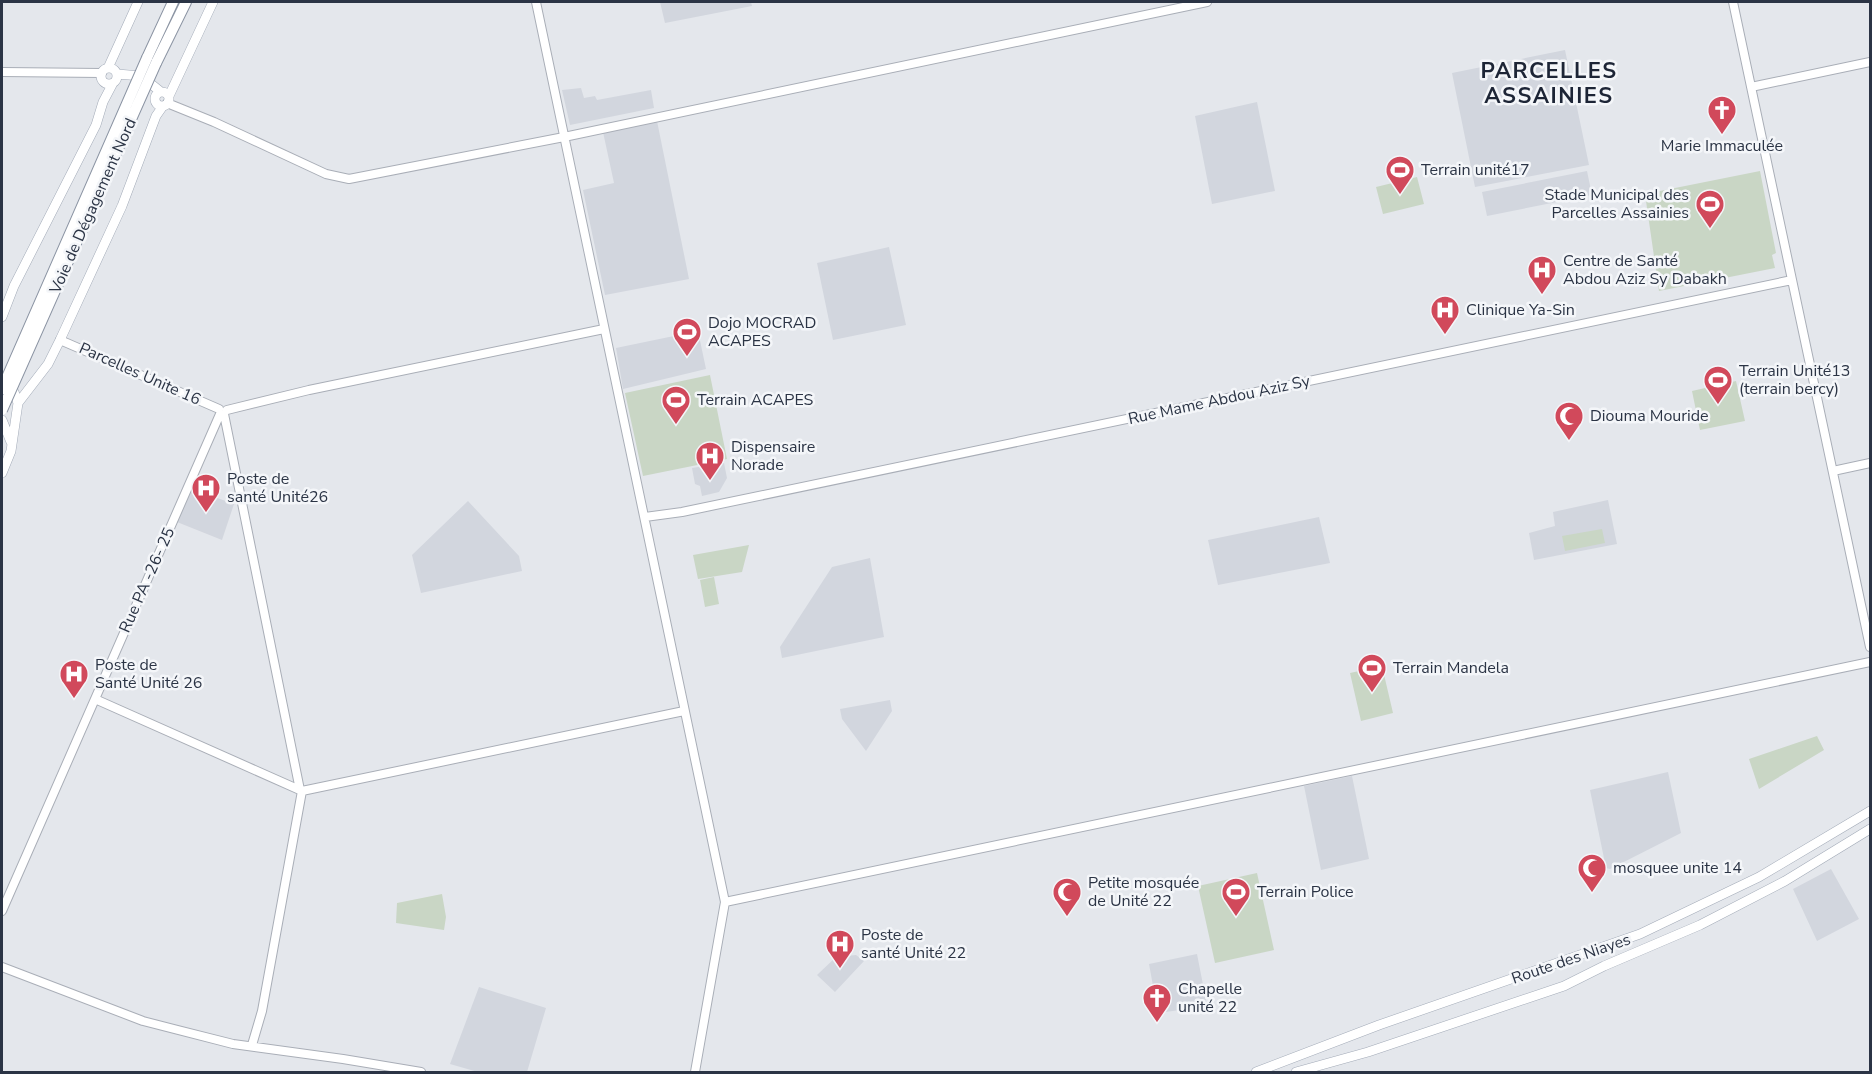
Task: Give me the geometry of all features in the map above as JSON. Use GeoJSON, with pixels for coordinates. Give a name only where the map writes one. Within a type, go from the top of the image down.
{"type":"FeatureCollection","features":[{"type":"Feature","properties":{"kind":"highway","name":"Voie de Dégagement Nord"},"geometry":{"type":"LineString","coordinates":[[2,410],[152,60],[173,2]]}},
{"type":"Feature","properties":{"kind":"highway","name":"Voie de Dégagement Nord"},"geometry":{"type":"LineString","coordinates":[[2,388],[152,60],[186,2]]}},
{"type":"Feature","properties":{"kind":"main road"},"geometry":{"type":"LineString","coordinates":[[2,317],[14,286],[96,125],[108,76],[138,2]]}},
{"type":"Feature","properties":{"kind":"main road"},"geometry":{"type":"LineString","coordinates":[[12,444],[2,419],[9,417],[48,364],[122,206],[162,98],[175,83],[213,2]]}},
{"type":"Feature","properties":{"kind":"main road"},"geometry":{"type":"LineString","coordinates":[[108,76],[139,80],[162,98]]}},
{"type":"Feature","properties":{"kind":"main road"},"geometry":{"type":"LineString","coordinates":[[2,388],[14,392],[36,381]]}},
{"type":"Feature","properties":{"kind":"main road"},"geometry":{"type":"LineString","coordinates":[[2,473],[12,444],[16,407],[14,392]]}},
{"type":"Feature","properties":{"kind":"main road","name":"Route des Niayes"},"geometry":{"type":"LineString","coordinates":[[1256,1072],[1379,1025],[1640,934],[1759,877],[1870,811]]}},
{"type":"Feature","properties":{"kind":"main road","name":"Route des Niayes"},"geometry":{"type":"LineString","coordinates":[[1296,1072],[1368,1052],[1564,986],[1604,966],[1700,925],[1785,881],[1870,829]]}},
{"type":"Feature","properties":{"kind":"street"},"geometry":{"type":"LineString","coordinates":[[536,2],[725,902],[695,1072]]}},
{"type":"Feature","properties":{"kind":"street"},"geometry":{"type":"LineString","coordinates":[[162,98],[326,174],[341,178],[361,178],[1207,2]]}},
{"type":"Feature","properties":{"kind":"street"},"geometry":{"type":"LineString","coordinates":[[1733,2],[1870,647]]}},
{"type":"Feature","properties":{"kind":"street"},"geometry":{"type":"LineString","coordinates":[[1751,87],[1870,62]]}},
{"type":"Feature","properties":{"kind":"street"},"geometry":{"type":"LineString","coordinates":[[2,72],[108,76]]}},
{"type":"Feature","properties":{"kind":"street","name":"Rue Mame Abdou Aziz Sy"},"geometry":{"type":"LineString","coordinates":[[645,517],[693,509],[1792,280]]}},
{"type":"Feature","properties":{"kind":"street"},"geometry":{"type":"LineString","coordinates":[[252,1045],[262,1011],[301,791],[222,412],[309,390],[604,328]]}},
{"type":"Feature","properties":{"kind":"street","name":"Parcelles Unite 16"},"geometry":{"type":"LineString","coordinates":[[60,340],[222,412]]}},
{"type":"Feature","properties":{"kind":"street","name":"Rue PA -26- 25"},"geometry":{"type":"LineString","coordinates":[[2,911],[222,412]]}},
{"type":"Feature","properties":{"kind":"street"},"geometry":{"type":"LineString","coordinates":[[1833,471],[1870,463]]}},
{"type":"Feature","properties":{"kind":"street"},"geometry":{"type":"LineString","coordinates":[[725,902],[1870,662]]}},
{"type":"Feature","properties":{"kind":"street"},"geometry":{"type":"LineString","coordinates":[[95,699],[301,791],[684,711]]}},
{"type":"Feature","properties":{"kind":"street"},"geometry":{"type":"LineString","coordinates":[[2,967],[143,1021],[233,1044],[252,1045],[421,1072]]}},
{"type":"Feature","properties":{"kind":"shaded area"},"geometry":{"type":"Polygon","coordinates":[[[660,2],[751,2],[752,6],[665,23],[660,2]]]}},
{"type":"Feature","properties":{"kind":"shaded area"},"geometry":{"type":"Polygon","coordinates":[[[1565,50],[1589,165],[1475,187],[1452,73],[1565,50]]]}},
{"type":"Feature","properties":{"kind":"shaded area"},"geometry":{"type":"Polygon","coordinates":[[[581,88],[584,98],[595,96],[597,100],[651,90],[654,108],[570,125],[562,90],[581,88]]]}},
{"type":"Feature","properties":{"kind":"shaded area"},"geometry":{"type":"Polygon","coordinates":[[[1257,102],[1275,191],[1212,204],[1195,116],[1257,102]]]}},
{"type":"Feature","properties":{"kind":"shaded area"},"geometry":{"type":"Polygon","coordinates":[[[657,121],[689,279],[605,295],[583,190],[614,183],[603,132],[657,121]]]}},
{"type":"Feature","properties":{"kind":"shaded area"},"geometry":{"type":"Polygon","coordinates":[[[1587,171],[1592,195],[1487,216],[1482,192],[1587,171]]]}},
{"type":"Feature","properties":{"kind":"shaded area"},"geometry":{"type":"Polygon","coordinates":[[[889,247],[906,325],[833,340],[817,263],[889,247]]]}},
{"type":"Feature","properties":{"kind":"shaded area"},"geometry":{"type":"Polygon","coordinates":[[[698,331],[706,369],[623,389],[616,348],[698,331]]]}},
{"type":"Feature","properties":{"kind":"shaded area","name":"Dispensaire Norade"},"geometry":{"type":"Polygon","coordinates":[[[724,463],[727,478],[719,492],[702,496],[700,486],[695,484],[692,468],[724,463]]]}},
{"type":"Feature","properties":{"kind":"shaded area","name":"Poste de santé Unité26"},"geometry":{"type":"Polygon","coordinates":[[[192,489],[234,504],[222,540],[177,522],[192,489]]]}},
{"type":"Feature","properties":{"kind":"shaded area"},"geometry":{"type":"Polygon","coordinates":[[[1608,500],[1617,544],[1534,560],[1529,533],[1555,526],[1553,512],[1608,500]]]}},
{"type":"Feature","properties":{"kind":"shaded area"},"geometry":{"type":"Polygon","coordinates":[[[468,501],[519,556],[522,571],[421,593],[412,555],[468,501]]]}},
{"type":"Feature","properties":{"kind":"shaded area"},"geometry":{"type":"Polygon","coordinates":[[[1319,517],[1330,563],[1218,585],[1208,540],[1319,517]]]}},
{"type":"Feature","properties":{"kind":"shaded area"},"geometry":{"type":"Polygon","coordinates":[[[870,558],[884,637],[782,658],[780,647],[832,567],[870,558]]]}},
{"type":"Feature","properties":{"kind":"shaded area"},"geometry":{"type":"Polygon","coordinates":[[[890,700],[892,711],[866,751],[842,719],[840,709],[890,700]]]}},
{"type":"Feature","properties":{"kind":"shaded area"},"geometry":{"type":"Polygon","coordinates":[[[1668,772],[1681,833],[1610,869],[1606,868],[1590,790],[1668,772]]]}},
{"type":"Feature","properties":{"kind":"shaded area"},"geometry":{"type":"Polygon","coordinates":[[[1352,776],[1369,859],[1321,870],[1304,786],[1352,776]]]}},
{"type":"Feature","properties":{"kind":"shaded area"},"geometry":{"type":"Polygon","coordinates":[[[1831,869],[1859,919],[1817,941],[1793,889],[1831,869]]]}},
{"type":"Feature","properties":{"kind":"shaded area"},"geometry":{"type":"Polygon","coordinates":[[[1197,954],[1206,1000],[1180,1005],[1180,1010],[1158,1013],[1149,964],[1197,954]]]}},
{"type":"Feature","properties":{"kind":"shaded area","name":"Poste de santé Unité 22"},"geometry":{"type":"Polygon","coordinates":[[[856,955],[864,961],[835,992],[817,975],[836,957],[856,955]]]}},
{"type":"Feature","properties":{"kind":"shaded area"},"geometry":{"type":"Polygon","coordinates":[[[479,987],[546,1008],[527,1072],[478,1072],[450,1064],[479,987]]]}},
{"type":"Feature","properties":{"kind":"green space","name":"Stade Municipal des Parcelles Assainies"},"geometry":{"type":"Polygon","coordinates":[[[1760,171],[1776,253],[1772,255],[1775,268],[1659,291],[1645,194],[1760,171]]]}},
{"type":"Feature","properties":{"kind":"green space","name":"Terrain unité17"},"geometry":{"type":"Polygon","coordinates":[[[1417,177],[1424,204],[1383,214],[1376,187],[1417,177]]]}},
{"type":"Feature","properties":{"kind":"green space","name":"Terrain ACAPES"},"geometry":{"type":"Polygon","coordinates":[[[710,375],[727,459],[643,476],[625,393],[710,375]]]}},
{"type":"Feature","properties":{"kind":"green space","name":"Terrain Unité13 (terrain bercy)"},"geometry":{"type":"Polygon","coordinates":[[[1736,381],[1745,421],[1700,430],[1692,391],[1736,381]]]}},
{"type":"Feature","properties":{"kind":"green space"},"geometry":{"type":"Polygon","coordinates":[[[1602,529],[1605,543],[1565,551],[1562,536],[1602,529]]]}},
{"type":"Feature","properties":{"kind":"green space"},"geometry":{"type":"Polygon","coordinates":[[[749,545],[742,572],[698,579],[693,555],[749,545]]]}},
{"type":"Feature","properties":{"kind":"green space"},"geometry":{"type":"Polygon","coordinates":[[[714,577],[719,604],[705,607],[700,580],[714,577]]]}},
{"type":"Feature","properties":{"kind":"green space","name":"Terrain Mandela"},"geometry":{"type":"Polygon","coordinates":[[[1382,666],[1393,713],[1361,721],[1350,673],[1382,666]]]}},
{"type":"Feature","properties":{"kind":"green space"},"geometry":{"type":"Polygon","coordinates":[[[1817,736],[1824,750],[1759,789],[1749,759],[1817,736]]]}},
{"type":"Feature","properties":{"kind":"green space","name":"Terrain Police"},"geometry":{"type":"Polygon","coordinates":[[[1257,873],[1274,950],[1215,963],[1198,886],[1257,873]]]}},
{"type":"Feature","properties":{"kind":"green space"},"geometry":{"type":"Polygon","coordinates":[[[442,894],[446,917],[444,930],[396,923],[397,903],[442,894]]]}},
{"type":"Feature","properties":{"kind":"place","name":"Marie Immaculée"},"geometry":{"type":"Point","coordinates":[1722,136]}},
{"type":"Feature","properties":{"kind":"place","name":"Terrain unité17"},"geometry":{"type":"Point","coordinates":[1400,196]}},
{"type":"Feature","properties":{"kind":"place","name":"Stade Municipal des Parcelles Assainies"},"geometry":{"type":"Point","coordinates":[1710,230]}},
{"type":"Feature","properties":{"kind":"place","name":"Centre de Santé Abdou Aziz Sy Dabakh"},"geometry":{"type":"Point","coordinates":[1542,296]}},
{"type":"Feature","properties":{"kind":"place","name":"Clinique Ya-Sin"},"geometry":{"type":"Point","coordinates":[1445,336]}},
{"type":"Feature","properties":{"kind":"place","name":"Dojo MOCRAD ACAPES"},"geometry":{"type":"Point","coordinates":[687,358]}},
{"type":"Feature","properties":{"kind":"place","name":"Terrain Unité13 (terrain bercy)"},"geometry":{"type":"Point","coordinates":[1718,406]}},
{"type":"Feature","properties":{"kind":"place","name":"Terrain ACAPES"},"geometry":{"type":"Point","coordinates":[676,426]}},
{"type":"Feature","properties":{"kind":"place","name":"Diouma Mouride"},"geometry":{"type":"Point","coordinates":[1569,442]}},
{"type":"Feature","properties":{"kind":"place","name":"Dispensaire Norade"},"geometry":{"type":"Point","coordinates":[710,482]}},
{"type":"Feature","properties":{"kind":"place","name":"Poste de santé Unité26"},"geometry":{"type":"Point","coordinates":[206,514]}},
{"type":"Feature","properties":{"kind":"place","name":"Terrain Mandela"},"geometry":{"type":"Point","coordinates":[1372,694]}},
{"type":"Feature","properties":{"kind":"place","name":"Poste de Santé Unité 26"},"geometry":{"type":"Point","coordinates":[74,700]}},
{"type":"Feature","properties":{"kind":"place","name":"mosquee unite 14"},"geometry":{"type":"Point","coordinates":[1592,894]}},
{"type":"Feature","properties":{"kind":"place","name":"Petite mosquée de Unité 22"},"geometry":{"type":"Point","coordinates":[1067,918]}},
{"type":"Feature","properties":{"kind":"place","name":"Terrain Police"},"geometry":{"type":"Point","coordinates":[1236,918]}},
{"type":"Feature","properties":{"kind":"place","name":"Poste de santé Unité 22"},"geometry":{"type":"Point","coordinates":[840,970]}},
{"type":"Feature","properties":{"kind":"place","name":"Chapelle unité 22"},"geometry":{"type":"Point","coordinates":[1157,1024]}},
{"type":"Feature","properties":{"kind":"district","name":"PARCELLES ASSAINIES"},"geometry":{"type":"Point","coordinates":[1549,84]}}]}
